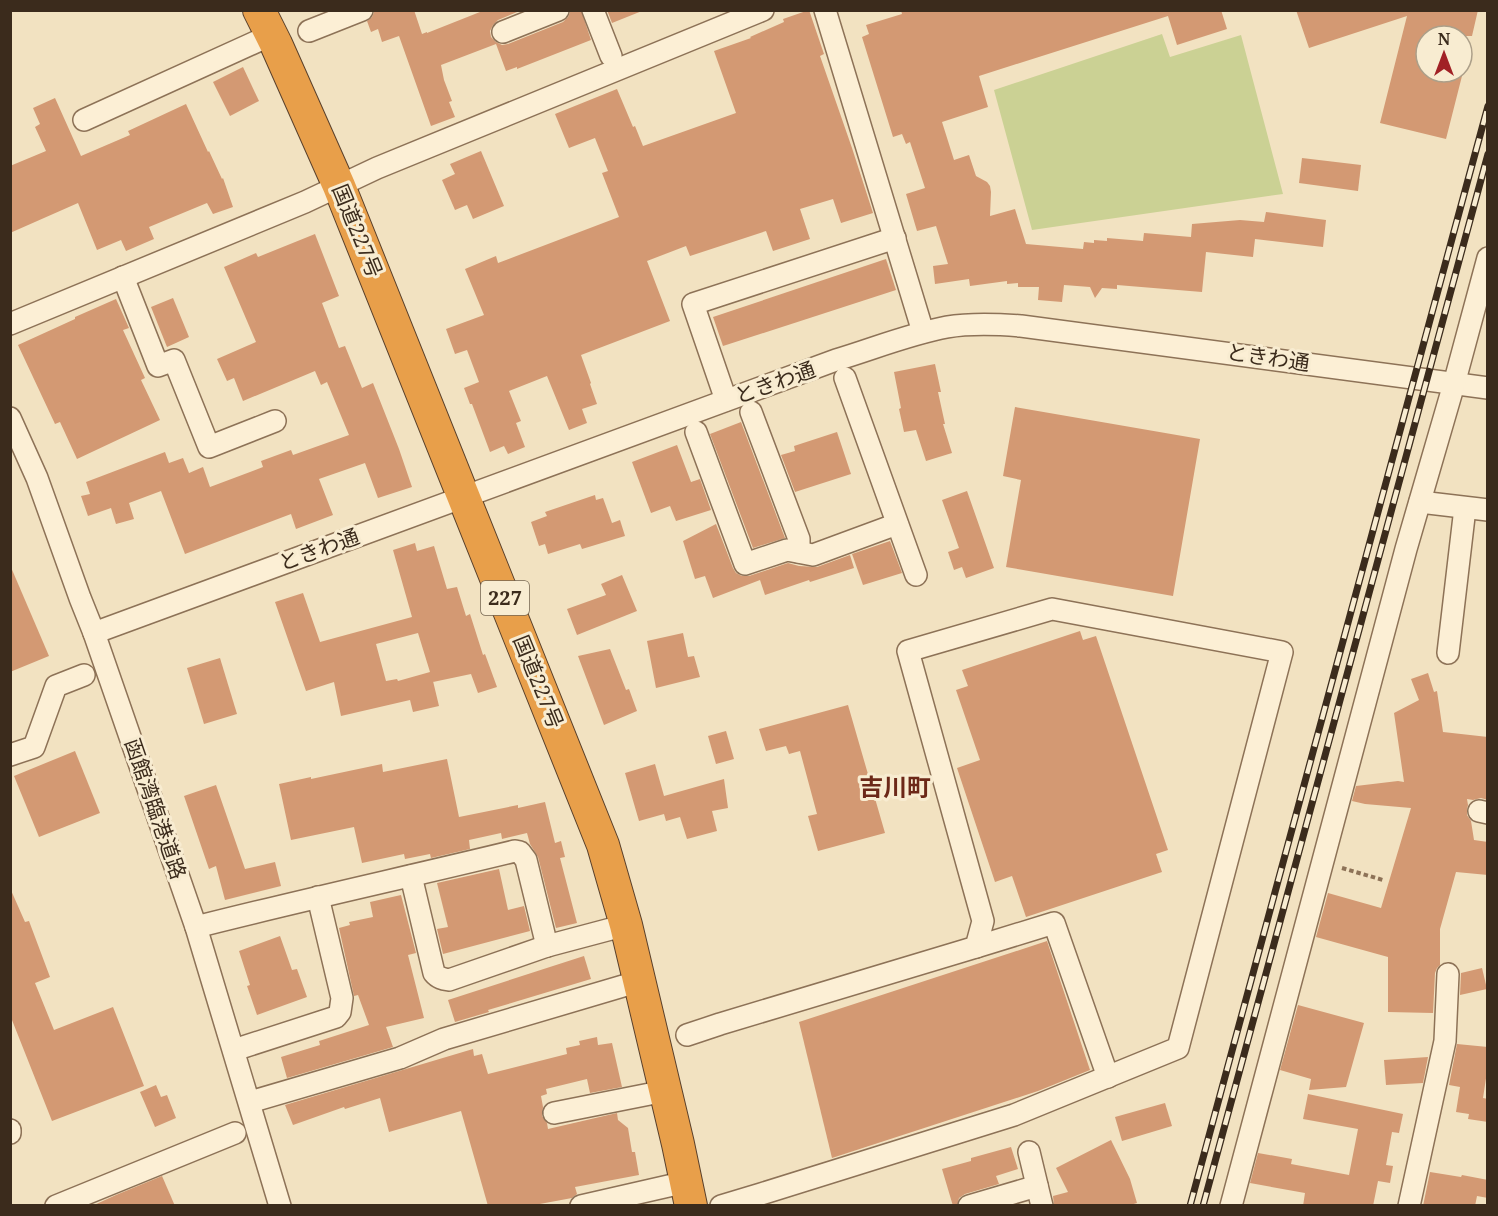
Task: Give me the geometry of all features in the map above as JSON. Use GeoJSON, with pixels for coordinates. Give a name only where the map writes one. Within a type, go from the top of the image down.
{"type":"FeatureCollection","features":[{"type":"Feature","properties":{"kind":"highway","name":"国道227号"},"geometry":{"type":"LineString","coordinates":[[265,23],[339,186],[603,845],[640,981],[688,1194]]}},
{"type":"Feature","properties":{"kind":"street"},"geometry":{"type":"LineString","coordinates":[[309,31],[362,10]]}},
{"type":"Feature","properties":{"kind":"street"},"geometry":{"type":"LineString","coordinates":[[503,32],[558,10]]}},
{"type":"Feature","properties":{"kind":"street"},"geometry":{"type":"LineString","coordinates":[[593,10],[611,56]]}},
{"type":"Feature","properties":{"kind":"street"},"geometry":{"type":"LineString","coordinates":[[10,324],[304,202],[377,168],[763,10]]}},
{"type":"Feature","properties":{"kind":"street"},"geometry":{"type":"LineString","coordinates":[[825,10],[923,332]]}},
{"type":"Feature","properties":{"kind":"street"},"geometry":{"type":"LineString","coordinates":[[84,120],[265,23]]}},
{"type":"Feature","properties":{"kind":"street"},"geometry":{"type":"LineString","coordinates":[[726,400],[693,303],[895,238]]}},
{"type":"Feature","properties":{"kind":"street"},"geometry":{"type":"LineString","coordinates":[[1231,1206],[1406,549],[1488,258]]}},
{"type":"Feature","properties":{"kind":"street"},"geometry":{"type":"LineString","coordinates":[[123,277],[158,366],[174,360],[208,447],[275,422]]}},
{"type":"Feature","properties":{"kind":"street","name":"ときわ通"},"geometry":{"type":"LineString","coordinates":[[94,633],[836,360],[923,332],[948,327],[974,324],[1021,326],[1488,388]]}},
{"type":"Feature","properties":{"kind":"street"},"geometry":{"type":"LineString","coordinates":[[845,378],[916,576]]}},
{"type":"Feature","properties":{"kind":"street"},"geometry":{"type":"LineString","coordinates":[[751,412],[799,539],[799,552]]}},
{"type":"Feature","properties":{"kind":"street","name":"函館湾臨港道路"},"geometry":{"type":"LineString","coordinates":[[10,418],[37,478],[94,633],[196,927],[280,1206]]}},
{"type":"Feature","properties":{"kind":"street"},"geometry":{"type":"LineString","coordinates":[[696,432],[745,564],[787,550],[813,555],[897,524]]}},
{"type":"Feature","properties":{"kind":"street"},"geometry":{"type":"LineString","coordinates":[[1420,502],[1488,510]]}},
{"type":"Feature","properties":{"kind":"street"},"geometry":{"type":"LineString","coordinates":[[1448,653],[1465,508]]}},
{"type":"Feature","properties":{"kind":"street"},"geometry":{"type":"LineString","coordinates":[[721,1206],[1014,1115],[1178,1048],[1282,652],[1052,609],[908,651],[983,921],[976,947]]}},
{"type":"Feature","properties":{"kind":"street"},"geometry":{"type":"LineString","coordinates":[[10,755],[34,747],[56,686],[84,675]]}},
{"type":"Feature","properties":{"kind":"street"},"geometry":{"type":"LineString","coordinates":[[196,927],[514,851],[520,852],[526,860],[547,946]]}},
{"type":"Feature","properties":{"kind":"street"},"geometry":{"type":"LineString","coordinates":[[411,876],[434,973],[449,980],[547,946],[626,925]]}},
{"type":"Feature","properties":{"kind":"street"},"geometry":{"type":"LineString","coordinates":[[234,1050],[336,1017],[340,1012],[342,998],[318,897]]}},
{"type":"Feature","properties":{"kind":"street"},"geometry":{"type":"LineString","coordinates":[[687,1035],[1054,922],[1108,1077]]}},
{"type":"Feature","properties":{"kind":"street"},"geometry":{"type":"LineString","coordinates":[[1409,1206],[1446,1041],[1448,974]]}},
{"type":"Feature","properties":{"kind":"street"},"geometry":{"type":"LineString","coordinates":[[250,1102],[400,1058],[444,1039],[640,981]]}},
{"type":"Feature","properties":{"kind":"street"},"geometry":{"type":"LineString","coordinates":[[554,1113],[665,1091]]}},
{"type":"Feature","properties":{"kind":"street"},"geometry":{"type":"LineString","coordinates":[[56,1206],[235,1133]]}},
{"type":"Feature","properties":{"kind":"street"},"geometry":{"type":"LineString","coordinates":[[969,1206],[1040,1196],[1029,1152]]}},
{"type":"Feature","properties":{"kind":"street"},"geometry":{"type":"LineString","coordinates":[[581,1206],[688,1194]]}},
{"type":"Feature","properties":{"kind":"path"},"geometry":{"type":"LineString","coordinates":[[1324,862],[1383,880]]}},
{"type":"Feature","properties":{"kind":"green space"},"geometry":{"type":"Polygon","coordinates":[[[1162,34],[1170,57],[1241,35],[1283,194],[1032,230],[994,90],[1162,34]]]}},
{"type":"Feature","properties":{"kind":"building"},"geometry":{"type":"Polygon","coordinates":[[[375,10],[414,10],[422,34],[485,10],[522,10],[498,20],[493,25],[490,31],[491,37],[502,45],[563,22],[571,10],[581,10],[591,40],[517,69],[517,67],[506,71],[496,44],[441,65],[452,101],[449,102],[455,117],[431,126],[399,36],[382,42],[378,29],[371,32],[367,21],[375,10]]]}},
{"type":"Feature","properties":{"kind":"building"},"geometry":{"type":"Polygon","coordinates":[[[607,10],[642,10],[642,11],[612,23],[607,10]]]}},
{"type":"Feature","properties":{"kind":"building"},"geometry":{"type":"Polygon","coordinates":[[[809,10],[824,54],[820,56],[873,213],[841,223],[833,199],[800,209],[810,239],[773,251],[766,231],[690,256],[686,246],[647,261],[670,321],[581,355],[597,404],[582,409],[587,423],[569,430],[547,376],[509,391],[521,421],[516,423],[525,447],[508,454],[504,446],[490,452],[464,388],[479,382],[467,350],[455,354],[446,329],[484,315],[465,269],[496,256],[498,263],[619,217],[602,173],[608,171],[595,138],[569,148],[555,114],[617,89],[643,146],[736,113],[714,51],[751,38],[784,22],[783,19],[809,10]]]}},
{"type":"Feature","properties":{"kind":"building"},"geometry":{"type":"Polygon","coordinates":[[[901,10],[1221,10],[1227,29],[1177,45],[1168,16],[979,76],[988,107],[942,122],[954,160],[969,155],[976,176],[990,186],[990,216],[1015,209],[1026,244],[1083,249],[1084,242],[1107,241],[1107,238],[1143,241],[1144,233],[1191,237],[1192,224],[1240,220],[1264,222],[1266,212],[1326,220],[1323,247],[1255,239],[1253,257],[1206,252],[1202,292],[1117,285],[1117,289],[1102,288],[1095,298],[1090,287],[1064,285],[1062,302],[1038,300],[1039,287],[1018,287],[1018,283],[1007,284],[1007,281],[970,286],[969,279],[935,284],[933,266],[948,264],[936,226],[917,231],[906,194],[925,188],[910,142],[906,144],[902,134],[893,137],[862,37],[869,34],[866,25],[902,14],[901,10]]]}},
{"type":"Feature","properties":{"kind":"building"},"geometry":{"type":"Polygon","coordinates":[[[1296,10],[1478,10],[1474,27],[1474,24],[1414,24],[1414,84],[1460,84],[1446,139],[1380,123],[1407,16],[1309,48],[1296,10]]]}},
{"type":"Feature","properties":{"kind":"building"},"geometry":{"type":"Polygon","coordinates":[[[243,67],[259,101],[230,116],[213,82],[243,67]]]}},
{"type":"Feature","properties":{"kind":"building"},"geometry":{"type":"Polygon","coordinates":[[[55,98],[81,156],[130,135],[128,131],[186,104],[223,178],[233,207],[213,214],[207,203],[149,227],[154,239],[126,251],[121,240],[97,250],[78,203],[10,233],[10,166],[46,151],[35,127],[40,124],[33,108],[55,98]]]}},
{"type":"Feature","properties":{"kind":"building"},"geometry":{"type":"Polygon","coordinates":[[[481,151],[504,206],[473,219],[467,205],[455,210],[442,180],[455,174],[450,164],[481,151]]]}},
{"type":"Feature","properties":{"kind":"building"},"geometry":{"type":"Polygon","coordinates":[[[1302,158],[1361,165],[1358,191],[1299,183],[1302,158]]]}},
{"type":"Feature","properties":{"kind":"building"},"geometry":{"type":"Polygon","coordinates":[[[315,234],[339,296],[322,303],[339,348],[345,346],[362,388],[373,383],[412,487],[378,498],[365,463],[319,479],[333,515],[296,529],[291,514],[185,554],[161,491],[129,503],[134,519],[116,524],[111,508],[88,516],[81,496],[90,494],[86,482],[165,452],[169,463],[183,458],[189,473],[203,467],[210,487],[263,467],[261,461],[291,450],[293,455],[349,435],[327,382],[321,385],[315,371],[243,401],[234,378],[227,381],[217,359],[256,342],[224,267],[256,253],[258,257],[315,234]]]}},
{"type":"Feature","properties":{"kind":"building"},"geometry":{"type":"Polygon","coordinates":[[[886,259],[896,290],[723,346],[713,317],[886,259]]]}},
{"type":"Feature","properties":{"kind":"building"},"geometry":{"type":"Polygon","coordinates":[[[173,298],[189,337],[167,347],[151,307],[173,298]]]}},
{"type":"Feature","properties":{"kind":"building"},"geometry":{"type":"Polygon","coordinates":[[[116,299],[129,328],[123,330],[145,378],[141,380],[160,420],[77,459],[60,422],[55,424],[18,345],[116,299]]]}},
{"type":"Feature","properties":{"kind":"building"},"geometry":{"type":"Polygon","coordinates":[[[935,364],[941,392],[938,392],[945,424],[943,424],[952,453],[926,461],[916,430],[904,432],[894,372],[935,364]]]}},
{"type":"Feature","properties":{"kind":"building"},"geometry":{"type":"Polygon","coordinates":[[[1015,407],[1200,439],[1173,596],[1006,567],[1021,480],[1003,476],[1015,407]]]}},
{"type":"Feature","properties":{"kind":"building"},"geometry":{"type":"Polygon","coordinates":[[[741,422],[785,538],[753,548],[710,434],[741,422]]]}},
{"type":"Feature","properties":{"kind":"building"},"geometry":{"type":"Polygon","coordinates":[[[837,432],[851,474],[795,492],[781,455],[795,451],[794,446],[837,432]]]}},
{"type":"Feature","properties":{"kind":"building"},"geometry":{"type":"Polygon","coordinates":[[[677,445],[691,482],[700,479],[711,510],[676,521],[670,506],[651,513],[632,462],[677,445]]]}},
{"type":"Feature","properties":{"kind":"building"},"geometry":{"type":"Polygon","coordinates":[[[967,491],[994,568],[966,578],[962,567],[954,570],[948,552],[959,548],[942,500],[967,491]]]}},
{"type":"Feature","properties":{"kind":"building"},"geometry":{"type":"Polygon","coordinates":[[[595,495],[596,500],[603,498],[612,523],[620,520],[625,536],[582,549],[580,544],[548,554],[545,544],[539,546],[531,522],[547,516],[545,512],[595,495]]]}},
{"type":"Feature","properties":{"kind":"building"},"geometry":{"type":"Polygon","coordinates":[[[716,524],[733,568],[742,576],[749,576],[788,563],[817,567],[850,555],[854,568],[765,595],[760,580],[713,598],[705,576],[695,579],[683,541],[716,524]]]}},
{"type":"Feature","properties":{"kind":"building"},"geometry":{"type":"Polygon","coordinates":[[[890,541],[902,573],[863,585],[852,554],[890,541]]]}},
{"type":"Feature","properties":{"kind":"building"},"geometry":{"type":"Polygon","coordinates":[[[415,543],[417,551],[434,546],[447,589],[457,587],[466,616],[470,614],[483,655],[485,654],[497,687],[478,693],[471,674],[433,682],[439,706],[413,712],[410,700],[341,716],[334,682],[306,691],[275,602],[303,593],[320,642],[412,617],[393,550],[415,543]],[[418,633],[376,644],[386,681],[397,679],[398,681],[430,672],[418,633]]]}},
{"type":"Feature","properties":{"kind":"building"},"geometry":{"type":"Polygon","coordinates":[[[10,565],[49,656],[10,672],[10,565]]]}},
{"type":"Feature","properties":{"kind":"building"},"geometry":{"type":"Polygon","coordinates":[[[622,575],[637,611],[577,635],[567,609],[606,595],[601,584],[622,575]]]}},
{"type":"Feature","properties":{"kind":"building"},"geometry":{"type":"Polygon","coordinates":[[[1080,631],[1083,640],[1096,636],[1168,850],[1156,854],[1162,872],[1026,917],[1012,876],[995,882],[957,768],[980,760],[956,690],[968,686],[962,670],[1080,631]]]}},
{"type":"Feature","properties":{"kind":"building"},"geometry":{"type":"Polygon","coordinates":[[[683,633],[688,657],[694,656],[700,677],[656,688],[647,641],[683,633]]]}},
{"type":"Feature","properties":{"kind":"building"},"geometry":{"type":"Polygon","coordinates":[[[610,649],[637,711],[604,725],[578,656],[610,649]]]}},
{"type":"Feature","properties":{"kind":"building"},"geometry":{"type":"Polygon","coordinates":[[[220,658],[237,714],[204,724],[187,668],[220,658]]]}},
{"type":"Feature","properties":{"kind":"building"},"geometry":{"type":"Polygon","coordinates":[[[1428,673],[1434,692],[1437,691],[1443,732],[1488,737],[1488,800],[1467,799],[1467,815],[1471,821],[1474,840],[1488,842],[1488,875],[1456,872],[1440,929],[1440,965],[1435,973],[1433,1013],[1388,1012],[1388,957],[1316,937],[1328,893],[1381,908],[1411,808],[1352,801],[1356,786],[1404,782],[1394,713],[1419,700],[1411,679],[1428,673]]]}},
{"type":"Feature","properties":{"kind":"building"},"geometry":{"type":"Polygon","coordinates":[[[848,705],[885,833],[818,851],[808,816],[817,814],[800,751],[789,754],[786,746],[766,751],[759,729],[848,705]]]}},
{"type":"Feature","properties":{"kind":"building"},"geometry":{"type":"Polygon","coordinates":[[[726,731],[734,759],[716,764],[708,736],[726,731]]]}},
{"type":"Feature","properties":{"kind":"building"},"geometry":{"type":"Polygon","coordinates":[[[75,751],[100,813],[39,837],[14,776],[75,751]]]}},
{"type":"Feature","properties":{"kind":"building"},"geometry":{"type":"Polygon","coordinates":[[[447,759],[459,817],[545,802],[555,843],[561,841],[565,857],[560,858],[577,923],[556,928],[538,857],[530,844],[527,833],[502,839],[501,833],[469,840],[470,849],[431,858],[430,854],[405,859],[404,854],[362,863],[354,827],[291,840],[279,784],[382,764],[383,772],[447,759]]]}},
{"type":"Feature","properties":{"kind":"building"},"geometry":{"type":"Polygon","coordinates":[[[655,764],[664,796],[724,779],[728,808],[712,811],[717,831],[687,839],[680,817],[666,821],[664,814],[639,821],[625,773],[655,764]]]}},
{"type":"Feature","properties":{"kind":"building"},"geometry":{"type":"Polygon","coordinates":[[[216,785],[245,869],[275,862],[281,886],[225,900],[216,866],[209,869],[184,796],[216,785]]]}},
{"type":"Feature","properties":{"kind":"building"},"geometry":{"type":"Polygon","coordinates":[[[499,869],[508,910],[524,906],[530,931],[443,954],[437,929],[448,927],[437,883],[499,869]]]}},
{"type":"Feature","properties":{"kind":"building"},"geometry":{"type":"Polygon","coordinates":[[[10,888],[25,922],[29,921],[50,977],[35,983],[54,1030],[113,1007],[144,1086],[52,1121],[10,1015],[10,888]]]}},
{"type":"Feature","properties":{"kind":"building"},"geometry":{"type":"Polygon","coordinates":[[[401,895],[416,953],[408,955],[424,1018],[386,1027],[393,1047],[287,1078],[281,1057],[320,1045],[319,1041],[369,1025],[358,995],[354,996],[339,928],[350,925],[349,922],[373,917],[370,902],[401,895]]]}},
{"type":"Feature","properties":{"kind":"building"},"geometry":{"type":"Polygon","coordinates":[[[280,936],[292,970],[297,969],[307,997],[257,1015],[239,951],[280,936]]]}},
{"type":"Feature","properties":{"kind":"building"},"geometry":{"type":"Polygon","coordinates":[[[1047,941],[1090,1070],[1038,1091],[832,1158],[799,1022],[1047,941]]]}},
{"type":"Feature","properties":{"kind":"building"},"geometry":{"type":"Polygon","coordinates":[[[584,956],[591,979],[455,1022],[448,1000],[584,956]]]}},
{"type":"Feature","properties":{"kind":"building"},"geometry":{"type":"Polygon","coordinates":[[[1482,968],[1487,989],[1460,995],[1461,973],[1482,968]]]}},
{"type":"Feature","properties":{"kind":"building"},"geometry":{"type":"Polygon","coordinates":[[[1298,1005],[1364,1023],[1346,1087],[1309,1090],[1311,1079],[1280,1070],[1298,1005]]]}},
{"type":"Feature","properties":{"kind":"building"},"geometry":{"type":"Polygon","coordinates":[[[597,1037],[598,1045],[612,1043],[622,1087],[590,1093],[587,1079],[546,1089],[547,1094],[541,1096],[542,1116],[548,1129],[617,1113],[618,1120],[628,1128],[639,1175],[575,1187],[577,1194],[572,1198],[529,1206],[488,1206],[461,1111],[389,1132],[380,1098],[345,1109],[344,1107],[293,1125],[285,1105],[473,1049],[474,1056],[482,1054],[488,1074],[567,1054],[566,1048],[580,1045],[579,1041],[597,1037]]]}},
{"type":"Feature","properties":{"kind":"building"},"geometry":{"type":"Polygon","coordinates":[[[1457,1044],[1488,1047],[1483,1098],[1488,1099],[1488,1122],[1468,1119],[1469,1114],[1456,1112],[1460,1087],[1449,1085],[1457,1044]]]}},
{"type":"Feature","properties":{"kind":"building"},"geometry":{"type":"Polygon","coordinates":[[[1428,1057],[1423,1083],[1386,1085],[1384,1060],[1428,1057]]]}},
{"type":"Feature","properties":{"kind":"building"},"geometry":{"type":"Polygon","coordinates":[[[156,1085],[161,1097],[167,1095],[176,1118],[155,1127],[140,1092],[156,1085]]]}},
{"type":"Feature","properties":{"kind":"building"},"geometry":{"type":"Polygon","coordinates":[[[1308,1094],[1403,1114],[1399,1133],[1392,1132],[1386,1165],[1393,1166],[1390,1183],[1378,1181],[1373,1206],[1303,1206],[1305,1193],[1250,1183],[1258,1153],[1292,1159],[1291,1164],[1349,1175],[1358,1129],[1303,1119],[1308,1094]]]}},
{"type":"Feature","properties":{"kind":"building"},"geometry":{"type":"Polygon","coordinates":[[[1165,1103],[1172,1126],[1122,1141],[1115,1117],[1165,1103]]]}},
{"type":"Feature","properties":{"kind":"building"},"geometry":{"type":"Polygon","coordinates":[[[1111,1140],[1130,1179],[1137,1203],[1127,1206],[1054,1206],[1053,1196],[1068,1192],[1056,1168],[1111,1140]]]}},
{"type":"Feature","properties":{"kind":"building"},"geometry":{"type":"Polygon","coordinates":[[[1011,1147],[1018,1169],[996,1176],[999,1184],[965,1194],[959,1198],[957,1206],[953,1206],[942,1169],[1011,1147]]]}},
{"type":"Feature","properties":{"kind":"building"},"geometry":{"type":"Polygon","coordinates":[[[1430,1172],[1488,1180],[1488,1198],[1477,1196],[1475,1206],[1423,1206],[1430,1172]]]}},
{"type":"Feature","properties":{"kind":"building"},"geometry":{"type":"Polygon","coordinates":[[[162,1176],[175,1206],[92,1206],[116,1195],[162,1176]]]}},
{"type":"Feature","properties":{"kind":"railway"},"geometry":{"type":"LineString","coordinates":[[1190,1206],[1488,106]]}},
{"type":"Feature","properties":{"kind":"railway"},"geometry":{"type":"LineString","coordinates":[[1203,1206],[1488,154]]}},
{"type":"Feature","properties":{"kind":"district","name":"吉川町"},"geometry":{"type":"Point","coordinates":[895,788]}}]}
